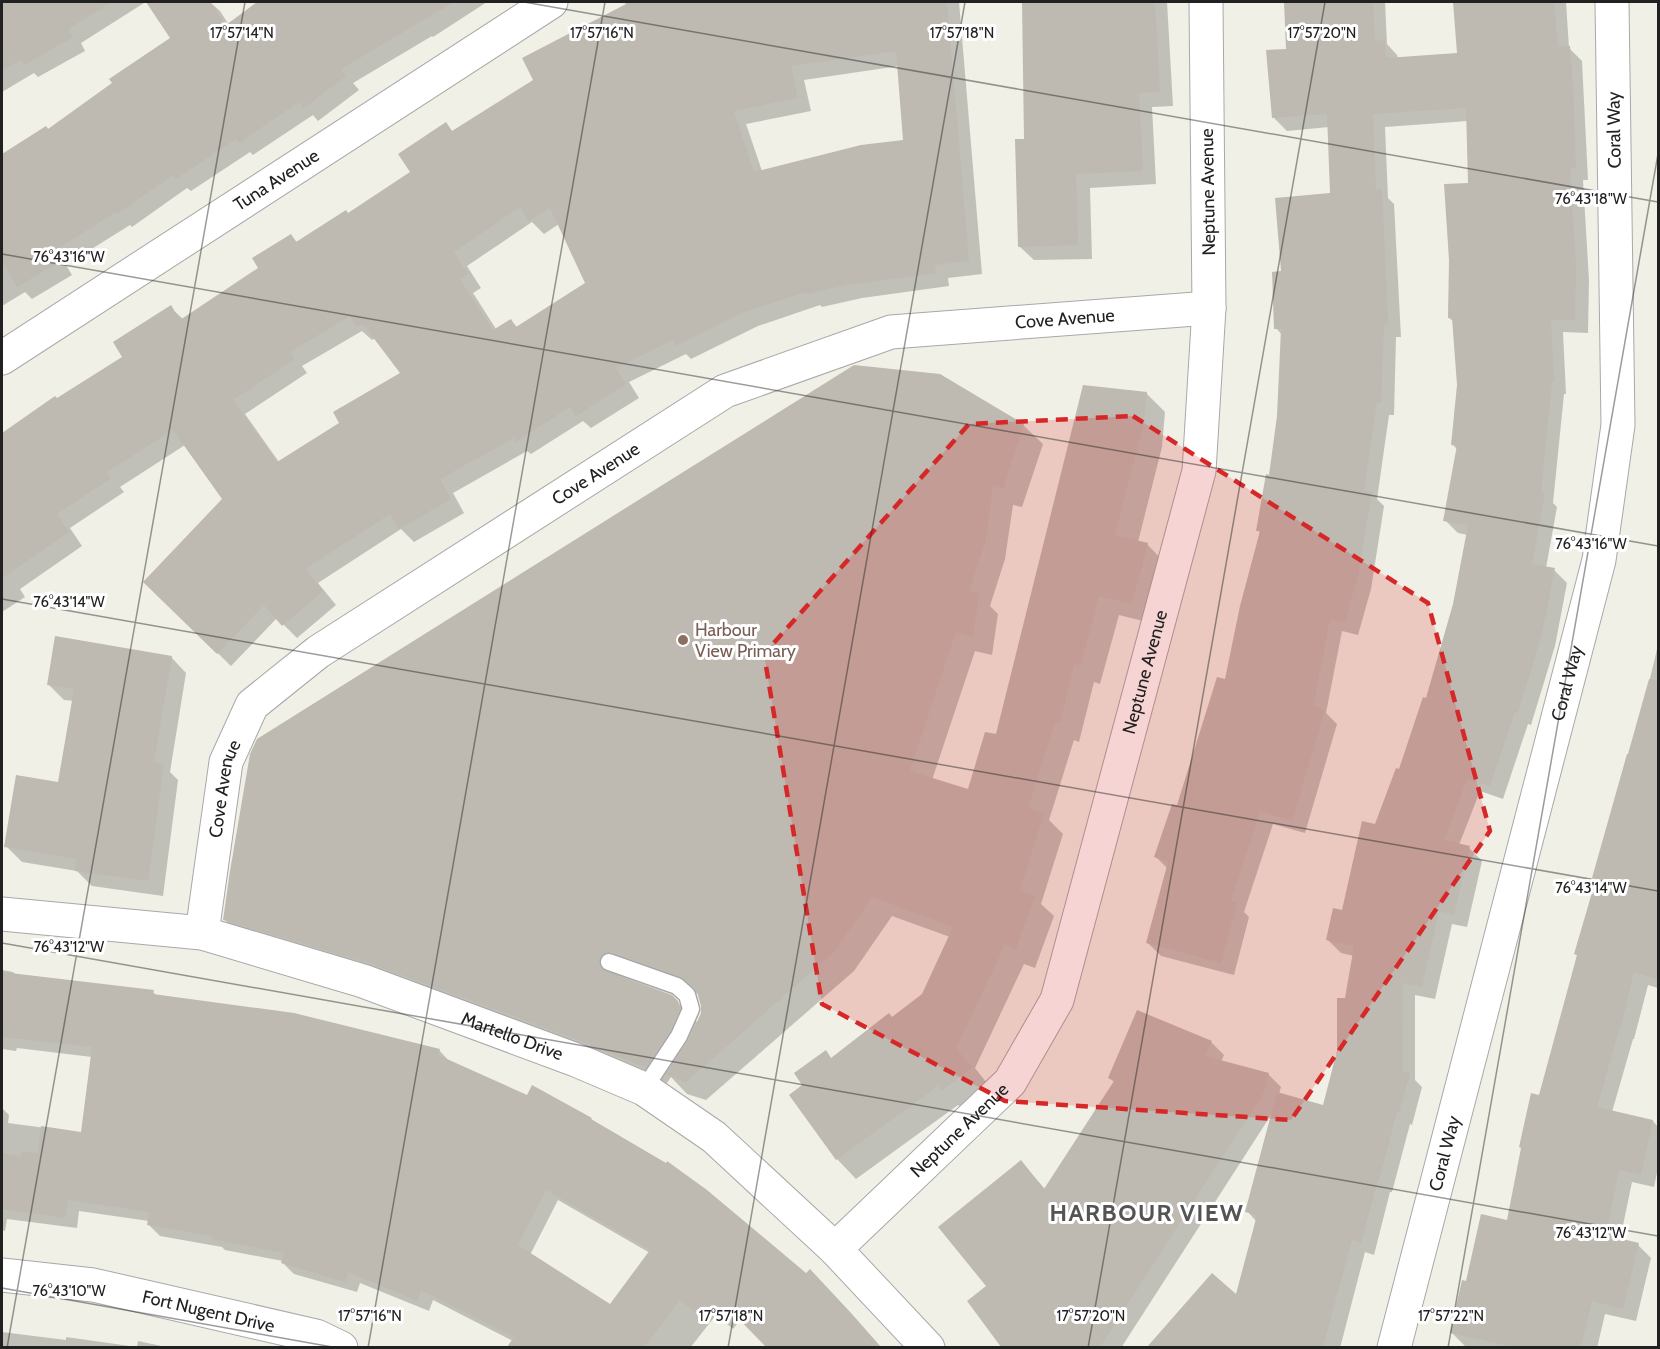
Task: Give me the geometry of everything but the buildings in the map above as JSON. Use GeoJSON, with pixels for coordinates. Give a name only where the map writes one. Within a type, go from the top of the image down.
{"type":"FeatureCollection","features":[{"type":"Feature","properties":{"kind":"street","name":"Tuna Avenue"},"geometry":{"type":"LineString","coordinates":[[2,358],[550,2]]}},
{"type":"Feature","properties":{"kind":"street","name":"Neptune Avenue"},"geometry":{"type":"LineString","coordinates":[[835,1249],[1010,1082],[1057,1000],[1198,471],[1209,308],[1206,2]]}},
{"type":"Feature","properties":{"kind":"street","name":"Coral Way"},"geometry":{"type":"LineString","coordinates":[[1394,1347],[1599,560],[1618,425],[1612,2]]}},
{"type":"Feature","properties":{"kind":"street","name":"Cove Avenue"},"geometry":{"type":"LineString","coordinates":[[202,933],[225,762],[252,705],[318,652],[725,391],[891,332],[1209,308]]}},
{"type":"Feature","properties":{"kind":"street","name":"Martello Drive"},"geometry":{"type":"LineString","coordinates":[[2,914],[202,933],[363,981],[576,1060],[644,1089],[714,1137],[835,1249],[928,1347]]}},
{"type":"Feature","properties":{"kind":"street","name":"Fort Nugent Drive"},"geometry":{"type":"LineString","coordinates":[[2,1275],[93,1285],[316,1336],[341,1347]]}},
{"type":"Feature","properties":{"kind":"lane"},"geometry":{"type":"LineString","coordinates":[[609,963],[677,986],[687,995],[691,1009],[679,1036],[644,1089]]}},
{"type":"Feature","properties":{"kind":"highlighted area"},"geometry":{"type":"Polygon","coordinates":[[[1133,416],[1428,603],[1490,831],[1291,1120],[1005,1101],[822,1004],[764,654],[969,424],[1133,416]]]}},
{"type":"Feature","properties":{"kind":"place","name":"Harbour View Primary"},"geometry":{"type":"Point","coordinates":[683,640]}},
{"type":"Feature","properties":{"kind":"district","name":"HARBOUR VIEW"},"geometry":{"type":"Point","coordinates":[1147,1213]}}]}
